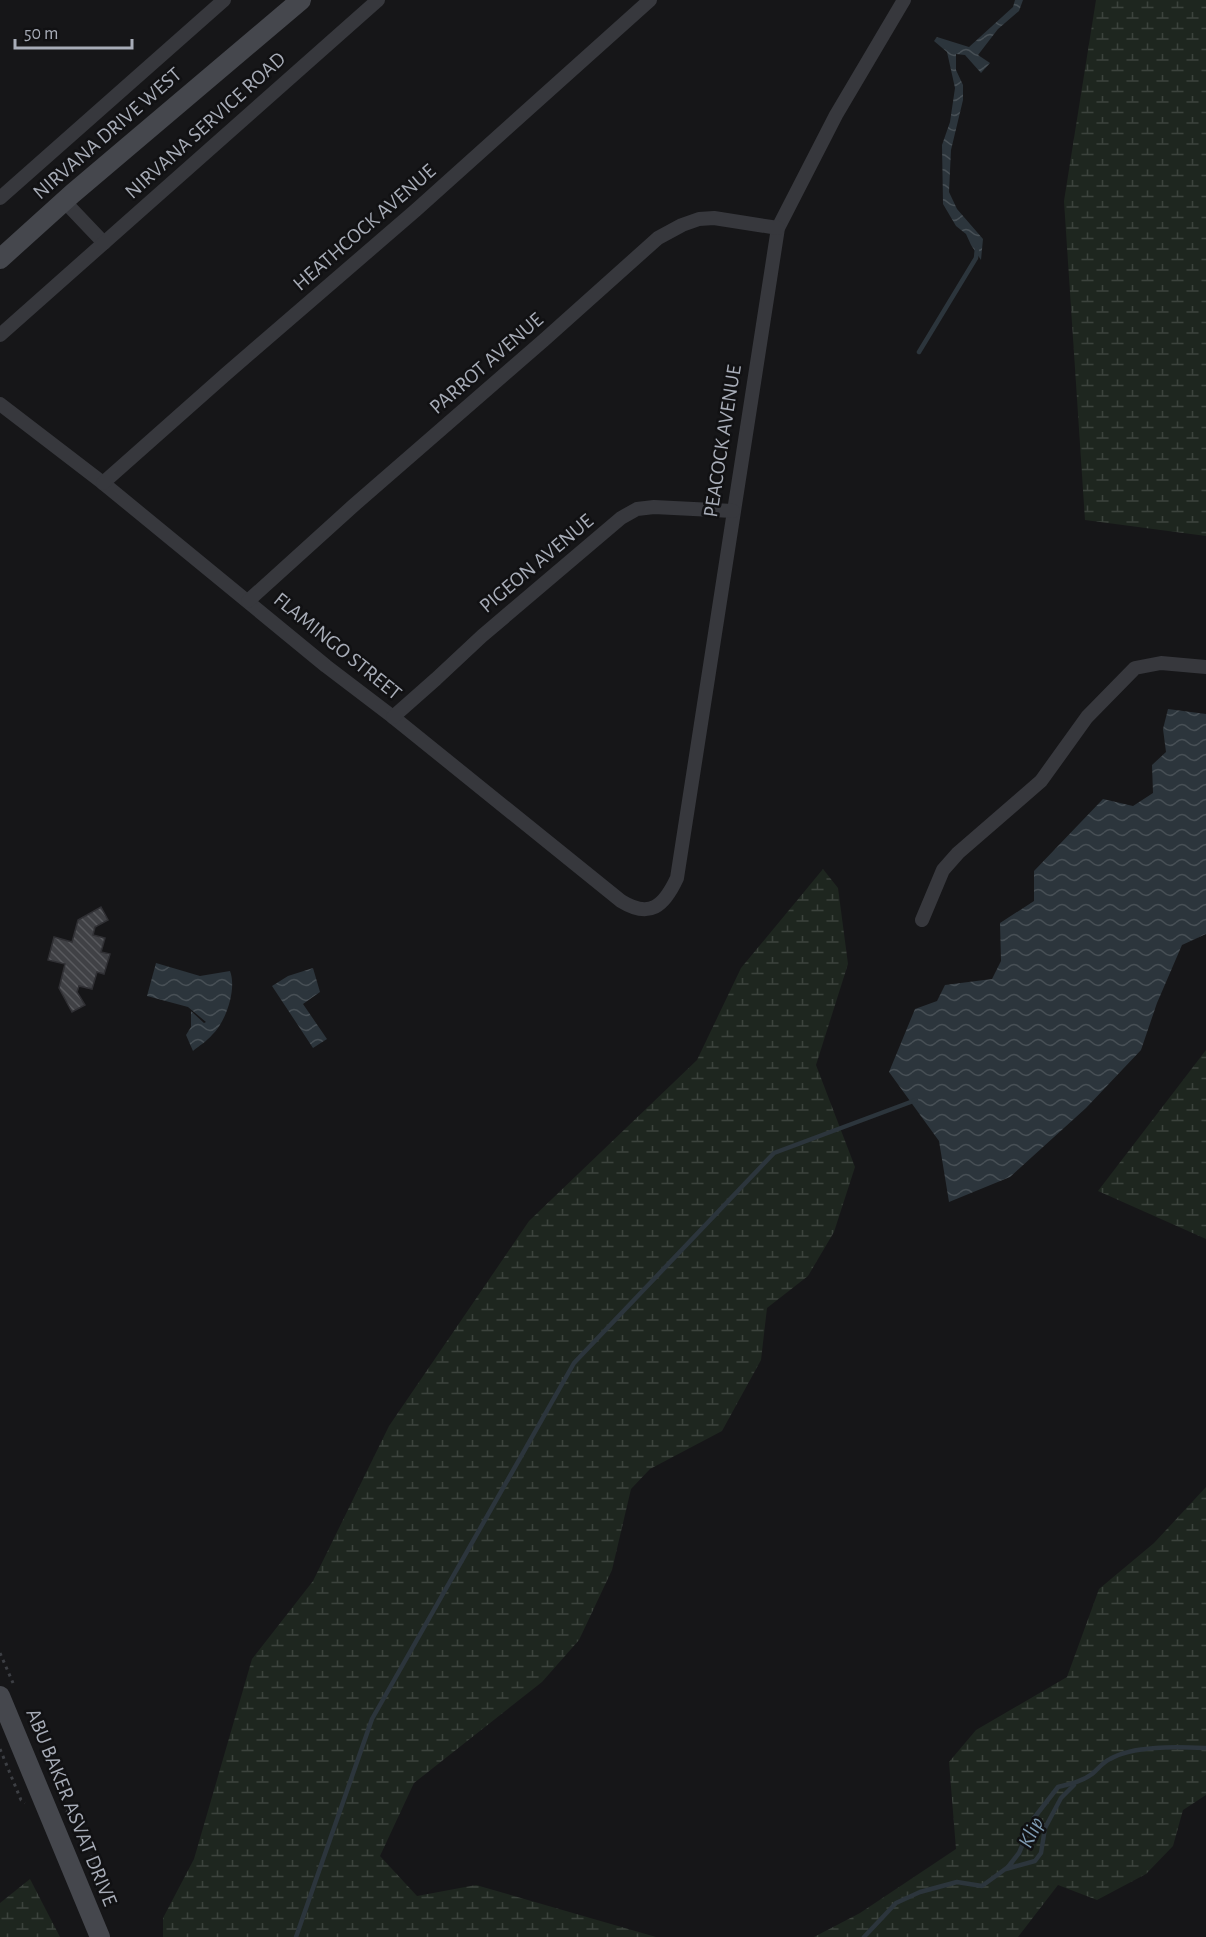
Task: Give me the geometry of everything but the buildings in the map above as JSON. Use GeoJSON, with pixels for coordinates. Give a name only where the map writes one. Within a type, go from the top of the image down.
{"type":"FeatureCollection","features":[{"type":"Feature","properties":{"kind":"main road","name":"NIRVANA DRIVE WEST"},"geometry":{"type":"LineString","coordinates":[[0,259],[64,201],[301,0]]}},
{"type":"Feature","properties":{"kind":"main road","name":"ABU BAKER ASVAT DRIVE"},"geometry":{"type":"LineString","coordinates":[[0,1696],[100,1937]]}},
{"type":"Feature","properties":{"kind":"street"},"geometry":{"type":"LineString","coordinates":[[0,198],[224,0]]}},
{"type":"Feature","properties":{"kind":"street","name":"NIRVANA SERVICE ROAD"},"geometry":{"type":"LineString","coordinates":[[104,243],[378,0]]}},
{"type":"Feature","properties":{"kind":"street","name":"HEATHCOCK AVENUE"},"geometry":{"type":"LineString","coordinates":[[103,483],[425,202],[650,0]]}},
{"type":"Feature","properties":{"kind":"street","name":"PEACOCK AVENUE"},"geometry":{"type":"LineString","coordinates":[[652,909],[671,891],[677,878],[778,228],[836,116],[904,0]]}},
{"type":"Feature","properties":{"kind":"street"},"geometry":{"type":"LineString","coordinates":[[0,335],[104,243],[64,201]]}},
{"type":"Feature","properties":{"kind":"street","name":"PARROT AVENUE"},"geometry":{"type":"LineString","coordinates":[[248,601],[658,238],[699,219],[714,218],[778,228]]}},
{"type":"Feature","properties":{"kind":"street","name":"FLAMINGO STREET"},"geometry":{"type":"LineString","coordinates":[[0,404],[103,483],[326,666],[393,717],[621,902],[642,911],[652,909]]}},
{"type":"Feature","properties":{"kind":"street","name":"PIGEON AVENUE"},"geometry":{"type":"LineString","coordinates":[[393,717],[482,636],[621,518],[637,509],[654,507],[733,511]]}},
{"type":"Feature","properties":{"kind":"street"},"geometry":{"type":"LineString","coordinates":[[922,920],[943,870],[958,853],[1041,781],[1088,717],[1135,668],[1161,663],[1206,667]]}},
{"type":"Feature","properties":{"kind":"green space"},"geometry":{"type":"Polygon","coordinates":[[[1096,0],[1206,0],[1206,536],[1085,520],[1064,201],[1096,0]]]}},
{"type":"Feature","properties":{"kind":"green space"},"geometry":{"type":"Polygon","coordinates":[[[823,869],[838,888],[848,964],[816,1065],[855,1167],[834,1232],[808,1276],[767,1308],[761,1360],[722,1431],[650,1469],[631,1489],[612,1570],[579,1640],[542,1682],[414,1783],[380,1856],[417,1896],[476,1885],[656,1937],[163,1937],[163,1918],[194,1859],[252,1659],[313,1581],[389,1426],[529,1221],[697,1060],[741,968],[823,869]]]}},
{"type":"Feature","properties":{"kind":"green space"},"geometry":{"type":"Polygon","coordinates":[[[1206,1050],[1206,1239],[1098,1191],[1206,1050]]]}},
{"type":"Feature","properties":{"kind":"green space"},"geometry":{"type":"Polygon","coordinates":[[[1206,1487],[1206,1795],[1183,1810],[1173,1846],[1146,1874],[1097,1900],[1058,1885],[1018,1937],[814,1937],[860,1913],[956,1849],[949,1762],[976,1730],[1067,1677],[1099,1589],[1154,1543],[1206,1487]]]}},
{"type":"Feature","properties":{"kind":"green space"},"geometry":{"type":"Polygon","coordinates":[[[30,1879],[60,1937],[0,1937],[0,1903],[30,1879]]]}},
{"type":"Feature","properties":{"kind":"water"},"geometry":{"type":"Polygon","coordinates":[[[1015,0],[1023,0],[1019,11],[998,29],[978,55],[990,63],[981,73],[965,55],[956,54],[956,70],[963,85],[963,100],[951,150],[949,192],[957,209],[983,239],[981,260],[966,234],[956,226],[943,204],[942,145],[950,122],[955,88],[947,52],[934,41],[937,37],[969,47],[1013,7],[1015,0]]]}},
{"type":"Feature","properties":{"kind":"water"},"geometry":{"type":"Polygon","coordinates":[[[1168,709],[1206,714],[1206,934],[1182,945],[1157,1003],[1141,1050],[1086,1108],[1010,1177],[949,1202],[939,1141],[889,1072],[915,1009],[937,1001],[945,985],[992,979],[1001,961],[1000,923],[1034,901],[1034,871],[1103,799],[1133,806],[1153,793],[1152,765],[1166,752],[1163,729],[1168,709]]]}},
{"type":"Feature","properties":{"kind":"water"},"geometry":{"type":"Polygon","coordinates":[[[156,963],[200,976],[230,971],[232,987],[226,1014],[217,1029],[193,1051],[186,1035],[191,1027],[191,1011],[204,1023],[206,1022],[188,1007],[147,996],[156,963]]]}},
{"type":"Feature","properties":{"kind":"water"},"geometry":{"type":"Polygon","coordinates":[[[313,968],[320,992],[303,1004],[327,1039],[313,1048],[272,986],[288,976],[313,968]]]}},
{"type":"Feature","properties":{"kind":"waterway"},"geometry":{"type":"LineString","coordinates":[[919,352],[976,258],[977,248]]}},
{"type":"Feature","properties":{"kind":"waterway"},"geometry":{"type":"LineString","coordinates":[[296,1937],[372,1719],[574,1363],[774,1153],[916,1100]]}},
{"type":"Feature","properties":{"kind":"waterway","name":"Klip"},"geometry":{"type":"LineString","coordinates":[[864,1937],[896,1903],[920,1892],[957,1882],[982,1886],[1008,1867],[1019,1853],[1034,1818],[1058,1787],[1084,1779],[1107,1760],[1131,1751],[1156,1748],[1206,1748]]}},
{"type":"Feature","properties":{"kind":"waterway"},"geometry":{"type":"LineString","coordinates":[[1006,1869],[1035,1861],[1041,1853],[1045,1828],[1061,1798],[1074,1785]]}}]}
